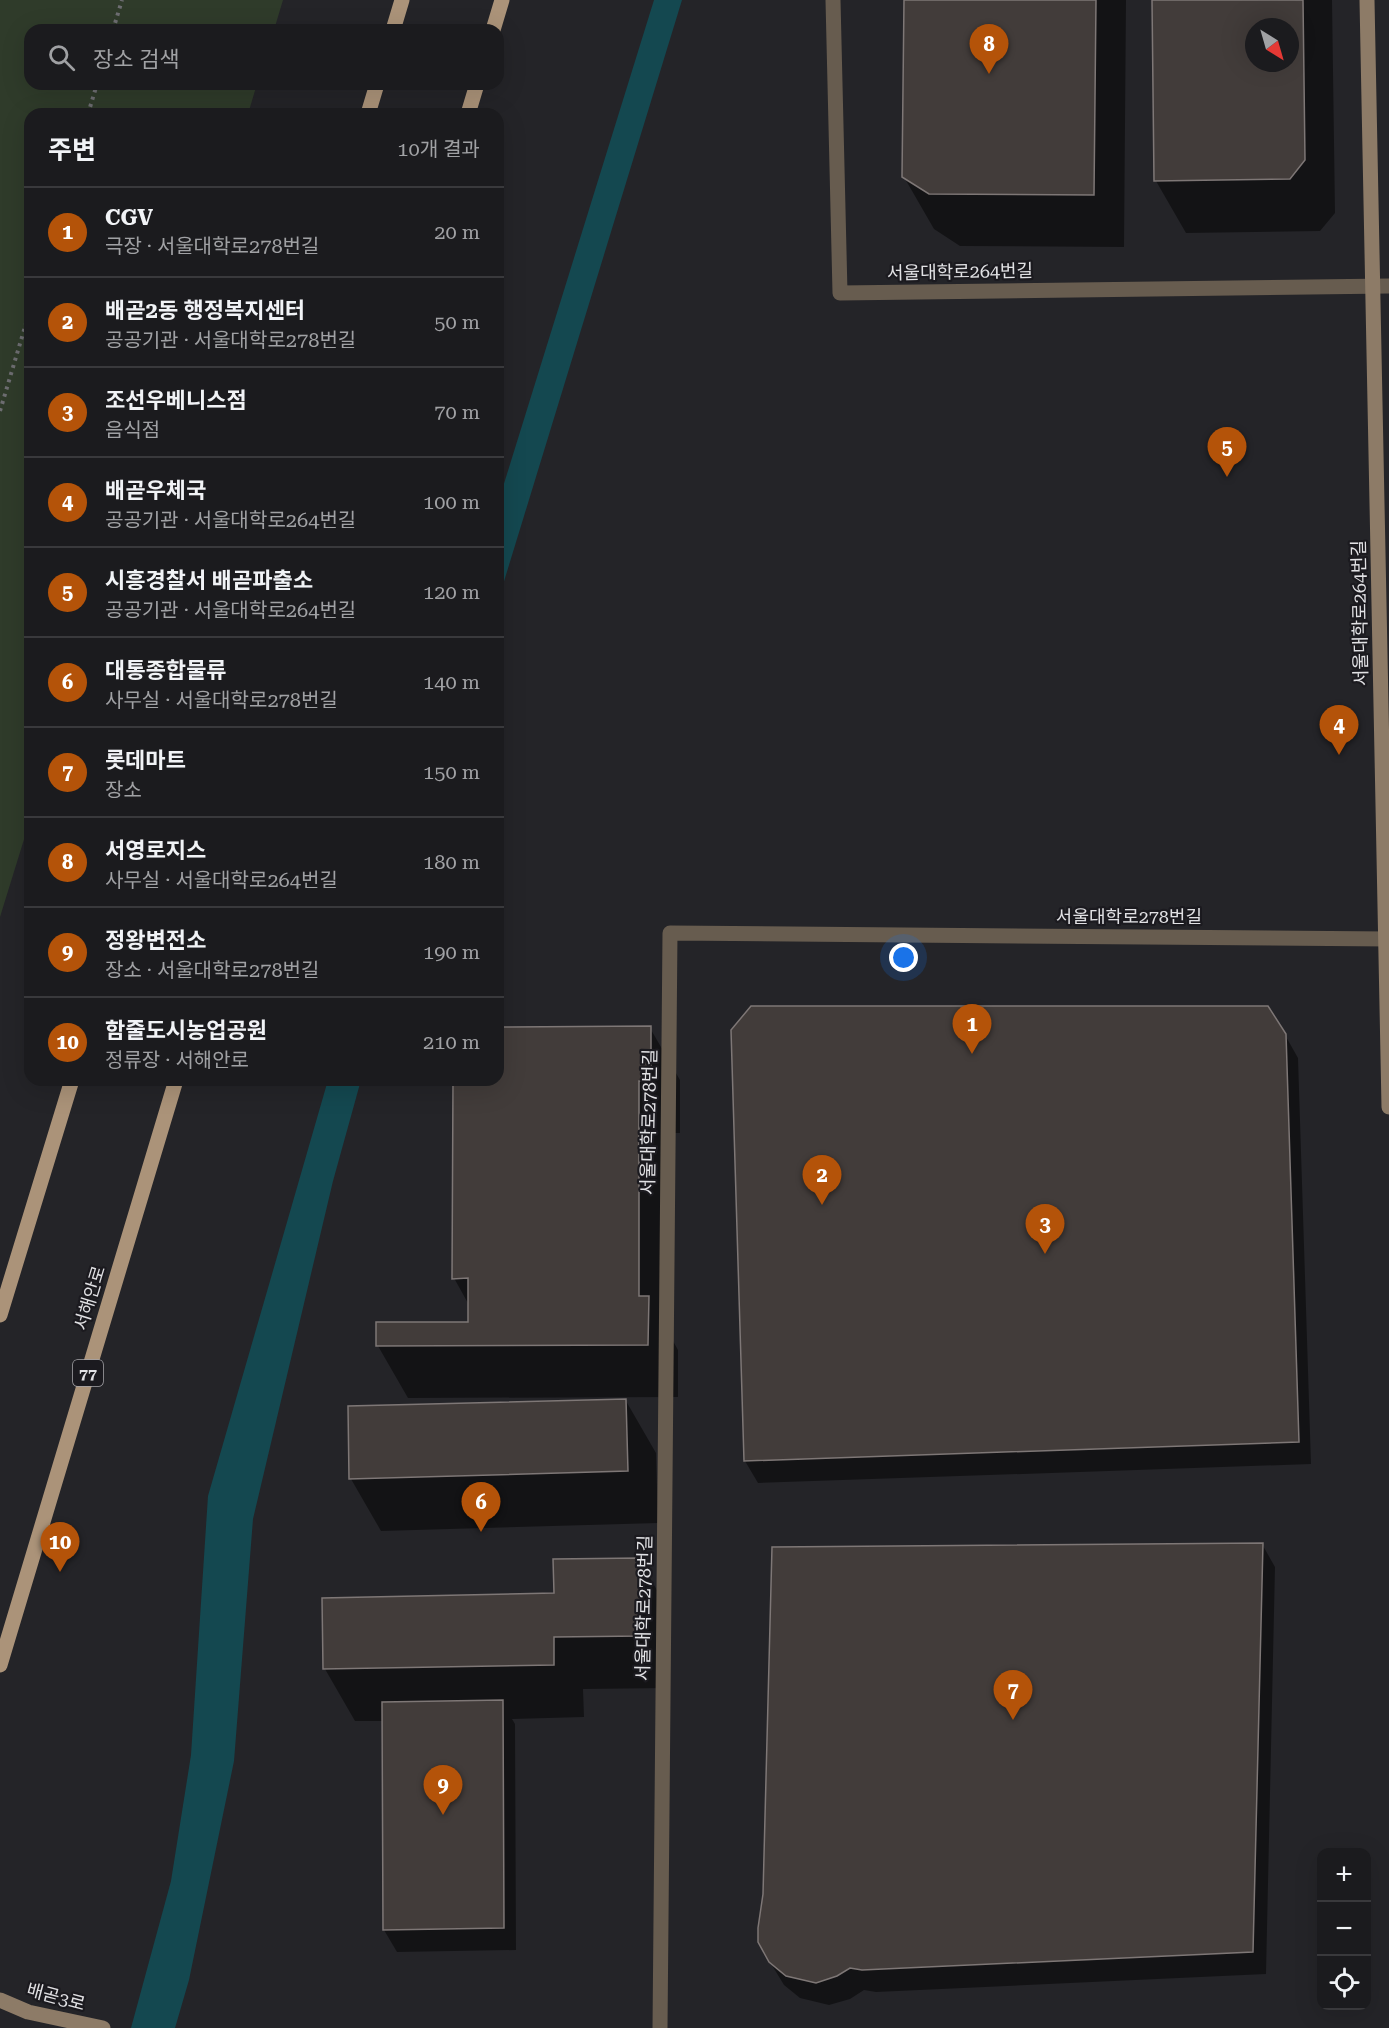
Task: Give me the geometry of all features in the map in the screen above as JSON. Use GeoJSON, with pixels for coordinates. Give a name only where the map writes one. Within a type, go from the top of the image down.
{"type":"FeatureCollection","features":[{"type":"Feature","properties":{"kind":"main road"},"geometry":{"type":"LineString","coordinates":[[395,24],[402,0]]}},
{"type":"Feature","properties":{"kind":"main road"},"geometry":{"type":"LineString","coordinates":[[495,24],[502,0]]}},
{"type":"Feature","properties":{"kind":"main road","name":"서울대학로264번길"},"geometry":{"type":"LineString","coordinates":[[1367,0],[1388,939]]}},
{"type":"Feature","properties":{"kind":"main road"},"geometry":{"type":"LineString","coordinates":[[370,108],[375,90]]}},
{"type":"Feature","properties":{"kind":"main road"},"geometry":{"type":"LineString","coordinates":[[470,108],[475,90]]}},
{"type":"Feature","properties":{"kind":"main road"},"geometry":{"type":"LineString","coordinates":[[1388,939],[1389,1107]]}},
{"type":"Feature","properties":{"kind":"main road"},"geometry":{"type":"LineString","coordinates":[[0,1315],[70,1086]]}},
{"type":"Feature","properties":{"kind":"main road","name":"서해안로"},"geometry":{"type":"LineString","coordinates":[[0,1665],[174,1086]]}},
{"type":"Feature","properties":{"kind":"main road","name":"배곧3로"},"geometry":{"type":"LineString","coordinates":[[0,2000],[28,2012],[103,2028]]}},
{"type":"Feature","properties":{"kind":"street","name":"서울대학로264번길"},"geometry":{"type":"LineString","coordinates":[[833,0],[840,293],[1389,286]]}},
{"type":"Feature","properties":{"kind":"street","name":"서울대학로278번길"},"geometry":{"type":"LineString","coordinates":[[660,2028],[670,933],[1388,939]]}},
{"type":"Feature","properties":{"kind":"path"},"geometry":{"type":"LineString","coordinates":[[115,24],[122,0]]}},
{"type":"Feature","properties":{"kind":"path"},"geometry":{"type":"LineString","coordinates":[[90,108],[95,90]]}},
{"type":"Feature","properties":{"kind":"path"},"geometry":{"type":"LineString","coordinates":[[0,411],[24,329]]}},
{"type":"Feature","properties":{"kind":"green space"},"geometry":{"type":"Polygon","coordinates":[[[0,0],[283,0],[276,24],[24,24],[24,90],[255,90],[250,108],[24,108],[24,839],[0,917],[0,0]]]}},
{"type":"Feature","properties":{"kind":"water"},"geometry":{"type":"Polygon","coordinates":[[[654,0],[682,0],[504,581],[504,484],[654,0]]]}},
{"type":"Feature","properties":{"kind":"water"},"geometry":{"type":"Polygon","coordinates":[[[326,1086],[359,1086],[333,1181],[253,1519],[234,1761],[189,1980],[175,2028],[131,2028],[171,1881],[191,1755],[208,1496],[326,1086]]]}},
{"type":"Feature","properties":{"kind":"building"},"geometry":{"type":"Polygon","coordinates":[[[904,0],[1096,0],[1094,195],[929,194],[902,177],[904,0]]]}},
{"type":"Feature","properties":{"kind":"building"},"geometry":{"type":"Polygon","coordinates":[[[1152,0],[1303,0],[1305,160],[1290,179],[1154,181],[1152,0]]]}},
{"type":"Feature","properties":{"kind":"building"},"geometry":{"type":"Polygon","coordinates":[[[751,1006],[1268,1006],[1286,1034],[1299,1442],[744,1461],[731,1030],[751,1006]]]}},
{"type":"Feature","properties":{"kind":"building"},"geometry":{"type":"Polygon","coordinates":[[[651,1026],[651,1081],[639,1081],[639,1296],[649,1296],[648,1345],[376,1346],[376,1322],[468,1322],[468,1278],[452,1279],[453,1086],[504,1086],[504,1027],[651,1026]]]}},
{"type":"Feature","properties":{"kind":"building"},"geometry":{"type":"Polygon","coordinates":[[[626,1399],[628,1471],[349,1479],[348,1406],[626,1399]]]}},
{"type":"Feature","properties":{"kind":"building"},"geometry":{"type":"Polygon","coordinates":[[[1263,1543],[1253,1952],[862,1970],[850,1968],[837,1976],[816,1983],[786,1976],[769,1962],[758,1942],[758,1928],[763,1894],[772,1547],[1263,1543]]]}},
{"type":"Feature","properties":{"kind":"building"},"geometry":{"type":"Polygon","coordinates":[[[640,1558],[641,1636],[554,1637],[554,1665],[323,1669],[322,1598],[554,1593],[553,1559],[640,1558]]]}},
{"type":"Feature","properties":{"kind":"building"},"geometry":{"type":"Polygon","coordinates":[[[503,1700],[504,1928],[383,1930],[382,1702],[503,1700]]]}},
{"type":"Feature","properties":{"kind":"place","name":"서영로지스"},"geometry":{"type":"Point","coordinates":[989,74]}},
{"type":"Feature","properties":{"kind":"place","name":"시흥경찰서 배곧파출소"},"geometry":{"type":"Point","coordinates":[1227,477]}},
{"type":"Feature","properties":{"kind":"place","name":"배곧우체국"},"geometry":{"type":"Point","coordinates":[1339,755]}},
{"type":"Feature","properties":{"kind":"place","name":"CGV"},"geometry":{"type":"Point","coordinates":[972,1054]}},
{"type":"Feature","properties":{"kind":"place","name":"배곧2동 행정복지센터"},"geometry":{"type":"Point","coordinates":[822,1205]}},
{"type":"Feature","properties":{"kind":"place","name":"조선우베니스점"},"geometry":{"type":"Point","coordinates":[1045,1254]}},
{"type":"Feature","properties":{"kind":"place","name":"대통종합물류"},"geometry":{"type":"Point","coordinates":[481,1532]}},
{"type":"Feature","properties":{"kind":"place","name":"함줄도시농업공원"},"geometry":{"type":"Point","coordinates":[60,1572]}},
{"type":"Feature","properties":{"kind":"place","name":"롯데마트"},"geometry":{"type":"Point","coordinates":[1013,1720]}},
{"type":"Feature","properties":{"kind":"place","name":"정왕변전소"},"geometry":{"type":"Point","coordinates":[443,1815]}}]}
